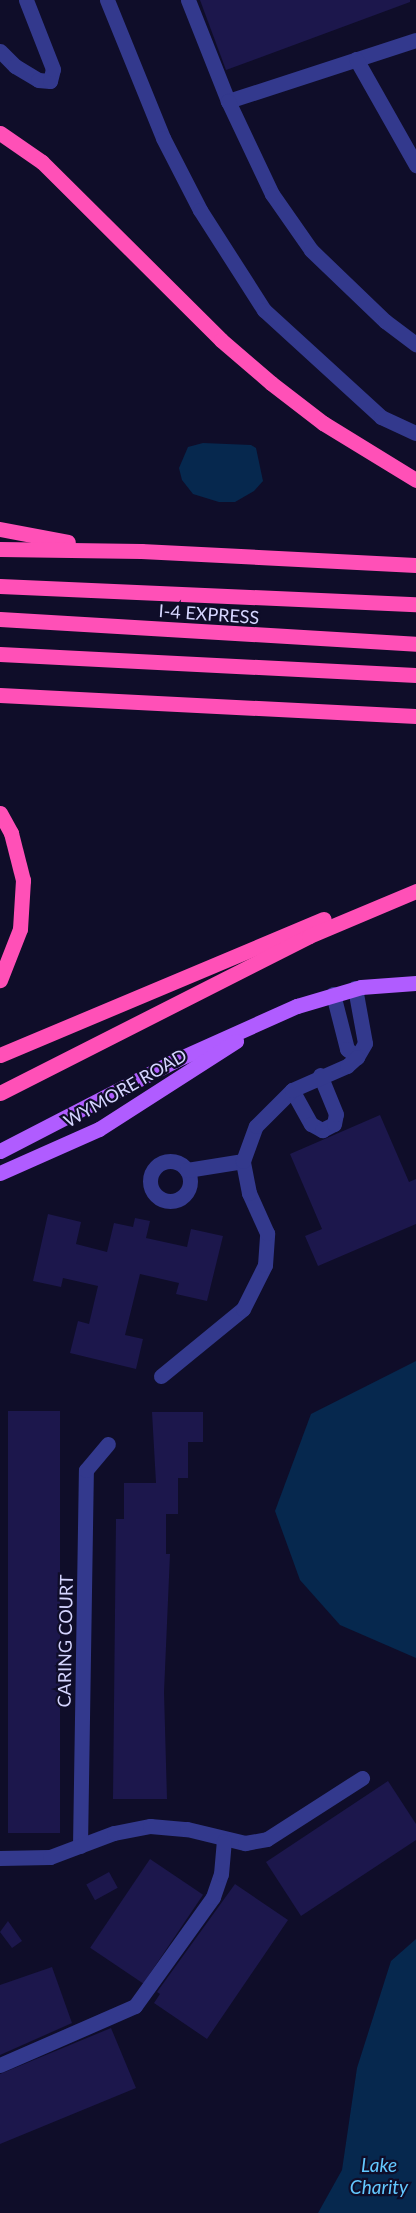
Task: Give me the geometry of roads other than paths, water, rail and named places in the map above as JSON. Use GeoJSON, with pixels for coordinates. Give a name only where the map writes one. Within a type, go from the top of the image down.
{"type":"FeatureCollection","features":[{"type":"Feature","properties":{"kind":"highway"},"geometry":{"type":"LineString","coordinates":[[0,133],[42,162],[221,340],[271,383],[323,423],[416,480]]}},
{"type":"Feature","properties":{"kind":"highway"},"geometry":{"type":"LineString","coordinates":[[0,529],[42,539],[141,551]]}},
{"type":"Feature","properties":{"kind":"highway"},"geometry":{"type":"LineString","coordinates":[[0,549],[141,551],[416,566]]}},
{"type":"Feature","properties":{"kind":"highway"},"geometry":{"type":"LineString","coordinates":[[0,586],[416,604]]}},
{"type":"Feature","properties":{"kind":"highway","name":"I-4 EXPRESS"},"geometry":{"type":"LineString","coordinates":[[0,619],[416,644]]}},
{"type":"Feature","properties":{"kind":"highway"},"geometry":{"type":"LineString","coordinates":[[0,654],[416,675]]}},
{"type":"Feature","properties":{"kind":"highway"},"geometry":{"type":"LineString","coordinates":[[0,695],[416,716]]}},
{"type":"Feature","properties":{"kind":"highway"},"geometry":{"type":"LineString","coordinates":[[0,813],[11,833],[23,880],[20,929],[0,980]]}},
{"type":"Feature","properties":{"kind":"highway"},"geometry":{"type":"LineString","coordinates":[[0,1055],[285,934],[416,890]]}},
{"type":"Feature","properties":{"kind":"highway"},"geometry":{"type":"LineString","coordinates":[[0,1092],[291,944],[416,890]]}},
{"type":"Feature","properties":{"kind":"main road","name":"WYMORE ROAD"},"geometry":{"type":"LineString","coordinates":[[0,1151],[176,1060],[333,994],[356,988],[416,984]]}},
{"type":"Feature","properties":{"kind":"main road","name":"WYMORE ROAD"},"geometry":{"type":"LineString","coordinates":[[0,1173],[99,1129],[186,1077],[261,1023]]}},
{"type":"Feature","properties":{"kind":"street"},"geometry":{"type":"LineString","coordinates":[[0,51],[15,66],[38,80],[50,81],[53,69],[26,0]]}},
{"type":"Feature","properties":{"kind":"street"},"geometry":{"type":"LineString","coordinates":[[106,0],[163,138],[200,210],[264,310],[381,417],[416,433]]}},
{"type":"Feature","properties":{"kind":"street"},"geometry":{"type":"LineString","coordinates":[[188,0],[228,100],[272,194],[311,250],[384,321],[416,344]]}},
{"type":"Feature","properties":{"kind":"street"},"geometry":{"type":"LineString","coordinates":[[228,100],[416,40]]}},
{"type":"Feature","properties":{"kind":"street"},"geometry":{"type":"LineString","coordinates":[[356,59],[416,165]]}},
{"type":"Feature","properties":{"kind":"street"},"geometry":{"type":"LineString","coordinates":[[161,1376],[242,1309],[265,1265],[268,1232],[248,1193],[243,1161],[256,1126],[292,1090],[320,1074],[347,1066],[357,1057],[365,1043],[356,988]]}},
{"type":"Feature","properties":{"kind":"street"},"geometry":{"type":"LineString","coordinates":[[333,994],[347,1049],[357,1057]]}},
{"type":"Feature","properties":{"kind":"street"},"geometry":{"type":"LineString","coordinates":[[292,1090],[311,1124],[322,1130],[334,1124],[336,1114],[320,1074]]}},
{"type":"Feature","properties":{"kind":"street"},"geometry":{"type":"LineString","coordinates":[[187,1170],[243,1161]]}},
{"type":"Feature","properties":{"kind":"street","name":"CARING COURT"},"geometry":{"type":"LineString","coordinates":[[80,1846],[86,1470],[108,1444]]}},
{"type":"Feature","properties":{"kind":"street"},"geometry":{"type":"LineString","coordinates":[[0,1858],[50,1857],[114,1833],[150,1826],[187,1829],[224,1840],[245,1843],[268,1839],[362,1778]]}},
{"type":"Feature","properties":{"kind":"street"},"geometry":{"type":"LineString","coordinates":[[0,2065],[135,2006],[213,1897],[221,1874],[224,1840]]}},
{"type":"Feature","properties":{"kind":"water"},"geometry":{"type":"Polygon","coordinates":[[[203,443],[251,445],[256,448],[263,481],[254,491],[235,502],[219,502],[193,494],[182,480],[179,468],[188,447],[203,443]]]}},
{"type":"Feature","properties":{"kind":"water"},"geometry":{"type":"Polygon","coordinates":[[[416,1361],[416,1658],[340,1625],[300,1580],[275,1511],[311,1414],[416,1361]]]}},
{"type":"Feature","properties":{"kind":"water","name":"Lake Charity"},"geometry":{"type":"Polygon","coordinates":[[[416,1939],[416,2213],[318,2213],[342,2170],[357,2068],[391,1961],[416,1939]]]}}]}
